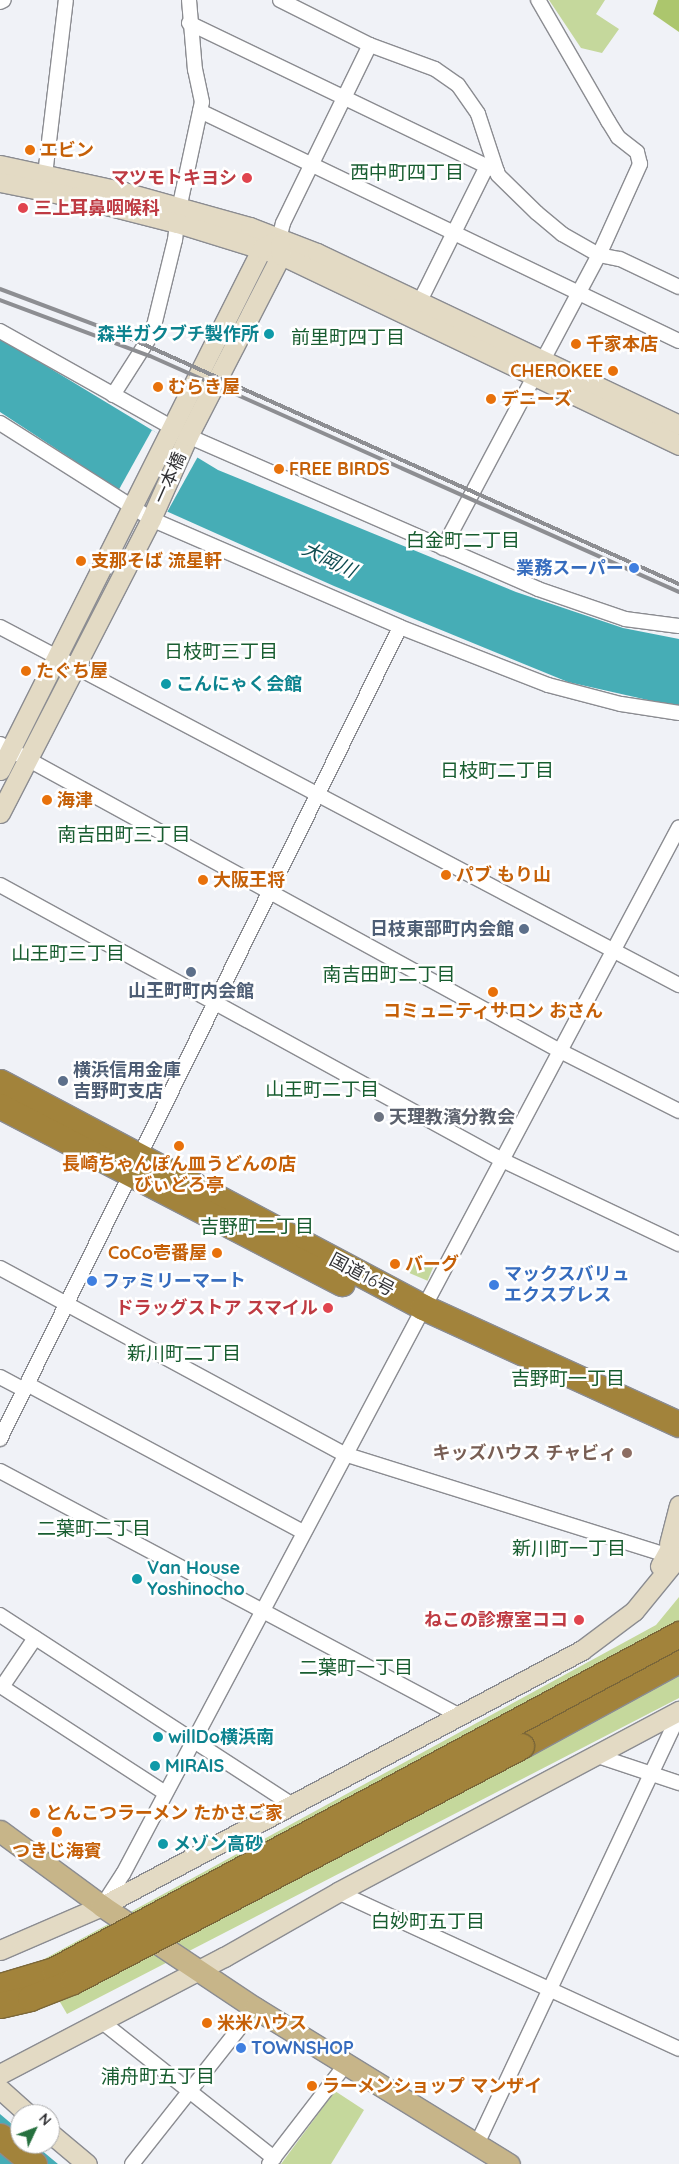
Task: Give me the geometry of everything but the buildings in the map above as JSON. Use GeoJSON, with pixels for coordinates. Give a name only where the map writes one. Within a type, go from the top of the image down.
{"type":"FeatureCollection","features":[{"type":"Feature","properties":{"kind":"highway","name":"国道16号"},"geometry":{"type":"LineString","coordinates":[[0,1082],[133,1165]]}},
{"type":"Feature","properties":{"kind":"highway","name":"国道16号"},"geometry":{"type":"LineString","coordinates":[[0,1106],[133,1165],[419,1314],[679,1441]]}},
{"type":"Feature","properties":{"kind":"highway","name":"国道16号"},"geometry":{"type":"LineString","coordinates":[[419,1314],[679,1424]]}},
{"type":"Feature","properties":{"kind":"highway"},"geometry":{"type":"LineString","coordinates":[[0,1986],[54,1970],[679,1634]]}},
{"type":"Feature","properties":{"kind":"highway"},"geometry":{"type":"LineString","coordinates":[[0,2005],[30,1998],[73,1981],[679,1660]]}},
{"type":"Feature","properties":{"kind":"highway"},"geometry":{"type":"LineString","coordinates":[[570,1719],[641,1694],[679,1673]]}},
{"type":"Feature","properties":{"kind":"highway"},"geometry":{"type":"LineString","coordinates":[[0,2136],[34,2164]]}},
{"type":"Feature","properties":{"kind":"highway"},"geometry":{"type":"LineString","coordinates":[[0,2157],[8,2164]]}},
{"type":"Feature","properties":{"kind":"main road"},"geometry":{"type":"LineString","coordinates":[[0,1831],[102,1906],[200,1969],[255,2008],[509,2164]]}},
{"type":"Feature","properties":{"kind":"street"},"geometry":{"type":"LineString","coordinates":[[0,2],[4,0]]}},
{"type":"Feature","properties":{"kind":"street"},"geometry":{"type":"LineString","coordinates":[[44,182],[66,0]]}},
{"type":"Feature","properties":{"kind":"street"},"geometry":{"type":"LineString","coordinates":[[113,395],[152,334],[176,240],[178,216],[202,102],[189,23],[189,0]]}},
{"type":"Feature","properties":{"kind":"street"},"geometry":{"type":"LineString","coordinates":[[280,0],[370,45],[434,69],[458,85],[478,114],[492,168],[454,233],[420,301]]}},
{"type":"Feature","properties":{"kind":"street"},"geometry":{"type":"LineString","coordinates":[[443,548],[600,256],[640,164],[637,152],[618,137],[608,121],[538,0]]}},
{"type":"Feature","properties":{"kind":"street"},"geometry":{"type":"LineString","coordinates":[[189,23],[492,168],[562,234],[600,256],[620,259],[679,287]]}},
{"type":"Feature","properties":{"kind":"street"},"geometry":{"type":"LineString","coordinates":[[181,432],[280,247],[283,223],[370,45]]}},
{"type":"Feature","properties":{"kind":"street"},"geometry":{"type":"LineString","coordinates":[[200,111],[679,341]]}},
{"type":"Feature","properties":{"kind":"street"},"geometry":{"type":"LineString","coordinates":[[0,165],[44,182]]}},
{"type":"Feature","properties":{"kind":"street"},"geometry":{"type":"LineString","coordinates":[[0,182],[44,182],[120,191],[178,216],[262,248],[280,247],[420,301],[679,445]]}},
{"type":"Feature","properties":{"kind":"street"},"geometry":{"type":"LineString","coordinates":[[178,216],[250,227],[280,247],[539,368],[679,425]]}},
{"type":"Feature","properties":{"kind":"street"},"geometry":{"type":"LineString","coordinates":[[181,432],[262,248]]}},
{"type":"Feature","properties":{"kind":"street"},"geometry":{"type":"LineString","coordinates":[[0,331],[181,432],[443,548],[538,589],[625,619],[679,626]]}},
{"type":"Feature","properties":{"kind":"street"},"geometry":{"type":"LineString","coordinates":[[0,423],[151,520],[400,626],[548,685],[621,704],[679,713]]}},
{"type":"Feature","properties":{"kind":"street","name":"一本橋"},"geometry":{"type":"LineString","coordinates":[[0,770],[5,747],[56,657],[131,508],[181,432]]}},
{"type":"Feature","properties":{"kind":"street","name":"一本橋"},"geometry":{"type":"LineString","coordinates":[[0,813],[151,520],[181,432]]}},
{"type":"Feature","properties":{"kind":"street"},"geometry":{"type":"LineString","coordinates":[[0,1439],[316,793],[400,626]]}},
{"type":"Feature","properties":{"kind":"street"},"geometry":{"type":"LineString","coordinates":[[0,627],[56,657],[76,665],[679,985]]}},
{"type":"Feature","properties":{"kind":"street"},"geometry":{"type":"LineString","coordinates":[[5,747],[27,761],[560,1051],[679,1111]]}},
{"type":"Feature","properties":{"kind":"street"},"geometry":{"type":"LineString","coordinates":[[102,1906],[123,1874],[192,1740],[679,827]]}},
{"type":"Feature","properties":{"kind":"street"},"geometry":{"type":"LineString","coordinates":[[0,885],[502,1160],[679,1244]]}},
{"type":"Feature","properties":{"kind":"street"},"geometry":{"type":"LineString","coordinates":[[0,1268],[344,1454],[673,1556]]}},
{"type":"Feature","properties":{"kind":"street"},"geometry":{"type":"LineString","coordinates":[[0,1377],[26,1387],[303,1532]]}},
{"type":"Feature","properties":{"kind":"street"},"geometry":{"type":"LineString","coordinates":[[0,1471],[460,1716]]}},
{"type":"Feature","properties":{"kind":"street"},"geometry":{"type":"LineString","coordinates":[[673,1556],[679,1506]]}},
{"type":"Feature","properties":{"kind":"street"},"geometry":{"type":"LineString","coordinates":[[0,1950],[102,1906],[582,1650],[625,1619],[642,1600],[673,1556],[679,1532]]}},
{"type":"Feature","properties":{"kind":"street"},"geometry":{"type":"LineString","coordinates":[[0,1615],[292,1805]]}},
{"type":"Feature","properties":{"kind":"street"},"geometry":{"type":"LineString","coordinates":[[35,1638],[2,1687],[165,1793]]}},
{"type":"Feature","properties":{"kind":"street"},"geometry":{"type":"LineString","coordinates":[[0,2074],[200,1969],[338,1892],[679,1711]]}},
{"type":"Feature","properties":{"kind":"street"},"geometry":{"type":"LineString","coordinates":[[477,2144],[679,1715]]}},
{"type":"Feature","properties":{"kind":"street"},"geometry":{"type":"LineString","coordinates":[[595,1755],[679,1783]]}},
{"type":"Feature","properties":{"kind":"street"},"geometry":{"type":"LineString","coordinates":[[338,1892],[679,2048]]}},
{"type":"Feature","properties":{"kind":"street"},"geometry":{"type":"LineString","coordinates":[[132,2164],[255,2008]]}},
{"type":"Feature","properties":{"kind":"street"},"geometry":{"type":"LineString","coordinates":[[101,2020],[272,2161],[346,2064]]}},
{"type":"Feature","properties":{"kind":"street"},"geometry":{"type":"LineString","coordinates":[[0,2089],[17,2104]]}},
{"type":"Feature","properties":{"kind":"street"},"geometry":{"type":"LineString","coordinates":[[60,2141],[87,2164]]}},
{"type":"Feature","properties":{"kind":"green space"},"geometry":{"type":"Polygon","coordinates":[[[549,0],[605,0],[596,14],[619,29],[602,53],[581,48],[549,0]]]}},
{"type":"Feature","properties":{"kind":"green space"},"geometry":{"type":"Polygon","coordinates":[[[658,0],[679,0],[679,32],[653,14],[658,0]]]}},
{"type":"Feature","properties":{"kind":"green space"},"geometry":{"type":"Polygon","coordinates":[[[413,1256],[434,1265],[428,1281],[406,1272],[413,1256]]]}},
{"type":"Feature","properties":{"kind":"green space"},"geometry":{"type":"Polygon","coordinates":[[[679,1597],[679,1698],[67,2014],[37,1963],[656,1625],[679,1597]]]}},
{"type":"Feature","properties":{"kind":"green space"},"geometry":{"type":"Polygon","coordinates":[[[335,2091],[364,2110],[331,2164],[281,2164],[335,2091]]]}},
{"type":"Feature","properties":{"kind":"water","name":"大岡川"},"geometry":{"type":"Polygon","coordinates":[[[0,338],[218,470],[516,592],[623,628],[679,639],[679,707],[568,682],[334,586],[119,490],[0,412],[0,338]]]}},
{"type":"Feature","properties":{"kind":"water"},"geometry":{"type":"Polygon","coordinates":[[[0,2114],[10,2122],[10,2154],[46,2154],[58,2164],[0,2164],[0,2114]]]}},
{"type":"Feature","properties":{"kind":"pier"},"geometry":{"type":"Polygon","coordinates":[[[152,430],[198,456],[165,516],[119,490],[152,430]]]}},
{"type":"Feature","properties":{"kind":"railway"},"geometry":{"type":"LineString","coordinates":[[0,289],[125,336],[679,584]]}},
{"type":"Feature","properties":{"kind":"railway"},"geometry":{"type":"LineString","coordinates":[[0,300],[150,356],[679,592]]}},
{"type":"Feature","properties":{"kind":"place","name":"エビン"},"geometry":{"type":"Point","coordinates":[30,150]}},
{"type":"Feature","properties":{"kind":"place","name":"マツモトキヨシ"},"geometry":{"type":"Point","coordinates":[247,178]}},
{"type":"Feature","properties":{"kind":"place","name":"三上耳鼻咽喉科"},"geometry":{"type":"Point","coordinates":[23,208]}},
{"type":"Feature","properties":{"kind":"place","name":"森半ガクブチ製作所"},"geometry":{"type":"Point","coordinates":[269,334]}},
{"type":"Feature","properties":{"kind":"place","name":"千家本店"},"geometry":{"type":"Point","coordinates":[576,344]}},
{"type":"Feature","properties":{"kind":"place","name":"CHEROKEE"},"geometry":{"type":"Point","coordinates":[613,371]}},
{"type":"Feature","properties":{"kind":"place","name":"むらき屋"},"geometry":{"type":"Point","coordinates":[158,387]}},
{"type":"Feature","properties":{"kind":"place","name":"デニーズ"},"geometry":{"type":"Point","coordinates":[491,399]}},
{"type":"Feature","properties":{"kind":"place","name":"FREE BIRDS"},"geometry":{"type":"Point","coordinates":[279,469]}},
{"type":"Feature","properties":{"kind":"place","name":"支那そば 流星軒"},"geometry":{"type":"Point","coordinates":[81,561]}},
{"type":"Feature","properties":{"kind":"place","name":"業務スーパー"},"geometry":{"type":"Point","coordinates":[634,568]}},
{"type":"Feature","properties":{"kind":"place","name":"たぐち屋"},"geometry":{"type":"Point","coordinates":[26,671]}},
{"type":"Feature","properties":{"kind":"place","name":"こんにゃく会館"},"geometry":{"type":"Point","coordinates":[166,684]}},
{"type":"Feature","properties":{"kind":"place","name":"海津"},"geometry":{"type":"Point","coordinates":[47,800]}},
{"type":"Feature","properties":{"kind":"place","name":"パブ もり山"},"geometry":{"type":"Point","coordinates":[446,875]}},
{"type":"Feature","properties":{"kind":"place","name":"大阪王将"},"geometry":{"type":"Point","coordinates":[203,880]}},
{"type":"Feature","properties":{"kind":"place","name":"日枝東部町内会館"},"geometry":{"type":"Point","coordinates":[524,929]}},
{"type":"Feature","properties":{"kind":"place","name":"山王町町内会館"},"geometry":{"type":"Point","coordinates":[191,972]}},
{"type":"Feature","properties":{"kind":"place","name":"コミュニティサロン おさん"},"geometry":{"type":"Point","coordinates":[493,992]}},
{"type":"Feature","properties":{"kind":"place","name":"横浜信用金庫 吉野町支店"},"geometry":{"type":"Point","coordinates":[63,1081]}},
{"type":"Feature","properties":{"kind":"place","name":"天理教濱分教会"},"geometry":{"type":"Point","coordinates":[379,1117]}},
{"type":"Feature","properties":{"kind":"place","name":"長崎ちゃんぽん皿うどんの店 びぃどろ亭"},"geometry":{"type":"Point","coordinates":[179,1146]}},
{"type":"Feature","properties":{"kind":"place","name":"CoCo壱番屋"},"geometry":{"type":"Point","coordinates":[217,1253]}},
{"type":"Feature","properties":{"kind":"place","name":"バーグ"},"geometry":{"type":"Point","coordinates":[395,1264]}},
{"type":"Feature","properties":{"kind":"place","name":"ファミリーマート"},"geometry":{"type":"Point","coordinates":[92,1281]}},
{"type":"Feature","properties":{"kind":"place","name":"マックスバリュ エクスプレス"},"geometry":{"type":"Point","coordinates":[494,1285]}},
{"type":"Feature","properties":{"kind":"place","name":"ドラッグストア スマイル"},"geometry":{"type":"Point","coordinates":[328,1308]}},
{"type":"Feature","properties":{"kind":"place","name":"キッズハウス チャビィ"},"geometry":{"type":"Point","coordinates":[627,1453]}},
{"type":"Feature","properties":{"kind":"place","name":"Van House Yoshinocho"},"geometry":{"type":"Point","coordinates":[137,1579]}},
{"type":"Feature","properties":{"kind":"place","name":"ねこの診療室ココ"},"geometry":{"type":"Point","coordinates":[579,1620]}},
{"type":"Feature","properties":{"kind":"place","name":"willDo横浜南"},"geometry":{"type":"Point","coordinates":[158,1737]}},
{"type":"Feature","properties":{"kind":"place","name":"MIRAIS"},"geometry":{"type":"Point","coordinates":[155,1766]}},
{"type":"Feature","properties":{"kind":"place","name":"とんこつラーメン たかさご家"},"geometry":{"type":"Point","coordinates":[35,1813]}},
{"type":"Feature","properties":{"kind":"place","name":"つきじ海賓"},"geometry":{"type":"Point","coordinates":[57,1832]}},
{"type":"Feature","properties":{"kind":"place","name":"メゾン高砂"},"geometry":{"type":"Point","coordinates":[163,1844]}},
{"type":"Feature","properties":{"kind":"place","name":"米米ハウス"},"geometry":{"type":"Point","coordinates":[207,2023]}},
{"type":"Feature","properties":{"kind":"place","name":"TOWNSHOP"},"geometry":{"type":"Point","coordinates":[241,2048]}},
{"type":"Feature","properties":{"kind":"place","name":"ラーメンショップ マンザイ"},"geometry":{"type":"Point","coordinates":[312,2086]}},
{"type":"Feature","properties":{"kind":"district","name":"西中町四丁目"},"geometry":{"type":"Point","coordinates":[407,173]}},
{"type":"Feature","properties":{"kind":"district","name":"前里町四丁目"},"geometry":{"type":"Point","coordinates":[348,338]}},
{"type":"Feature","properties":{"kind":"district","name":"白金町二丁目"},"geometry":{"type":"Point","coordinates":[463,541]}},
{"type":"Feature","properties":{"kind":"district","name":"日枝町三丁目"},"geometry":{"type":"Point","coordinates":[221,652]}},
{"type":"Feature","properties":{"kind":"district","name":"日枝町二丁目"},"geometry":{"type":"Point","coordinates":[497,771]}},
{"type":"Feature","properties":{"kind":"district","name":"南吉田町三丁目"},"geometry":{"type":"Point","coordinates":[124,835]}},
{"type":"Feature","properties":{"kind":"district","name":"山王町三丁目"},"geometry":{"type":"Point","coordinates":[68,954]}},
{"type":"Feature","properties":{"kind":"district","name":"南吉田町二丁目"},"geometry":{"type":"Point","coordinates":[389,975]}},
{"type":"Feature","properties":{"kind":"district","name":"山王町二丁目"},"geometry":{"type":"Point","coordinates":[322,1090]}},
{"type":"Feature","properties":{"kind":"district","name":"吉野町二丁目"},"geometry":{"type":"Point","coordinates":[257,1227]}},
{"type":"Feature","properties":{"kind":"district","name":"新川町二丁目"},"geometry":{"type":"Point","coordinates":[184,1354]}},
{"type":"Feature","properties":{"kind":"district","name":"吉野町一丁目"},"geometry":{"type":"Point","coordinates":[568,1379]}},
{"type":"Feature","properties":{"kind":"district","name":"二葉町二丁目"},"geometry":{"type":"Point","coordinates":[94,1529]}},
{"type":"Feature","properties":{"kind":"district","name":"新川町一丁目"},"geometry":{"type":"Point","coordinates":[569,1549]}},
{"type":"Feature","properties":{"kind":"district","name":"二葉町一丁目"},"geometry":{"type":"Point","coordinates":[356,1668]}},
{"type":"Feature","properties":{"kind":"district","name":"白妙町五丁目"},"geometry":{"type":"Point","coordinates":[428,1922]}},
{"type":"Feature","properties":{"kind":"district","name":"浦舟町五丁目"},"geometry":{"type":"Point","coordinates":[158,2077]}}]}
